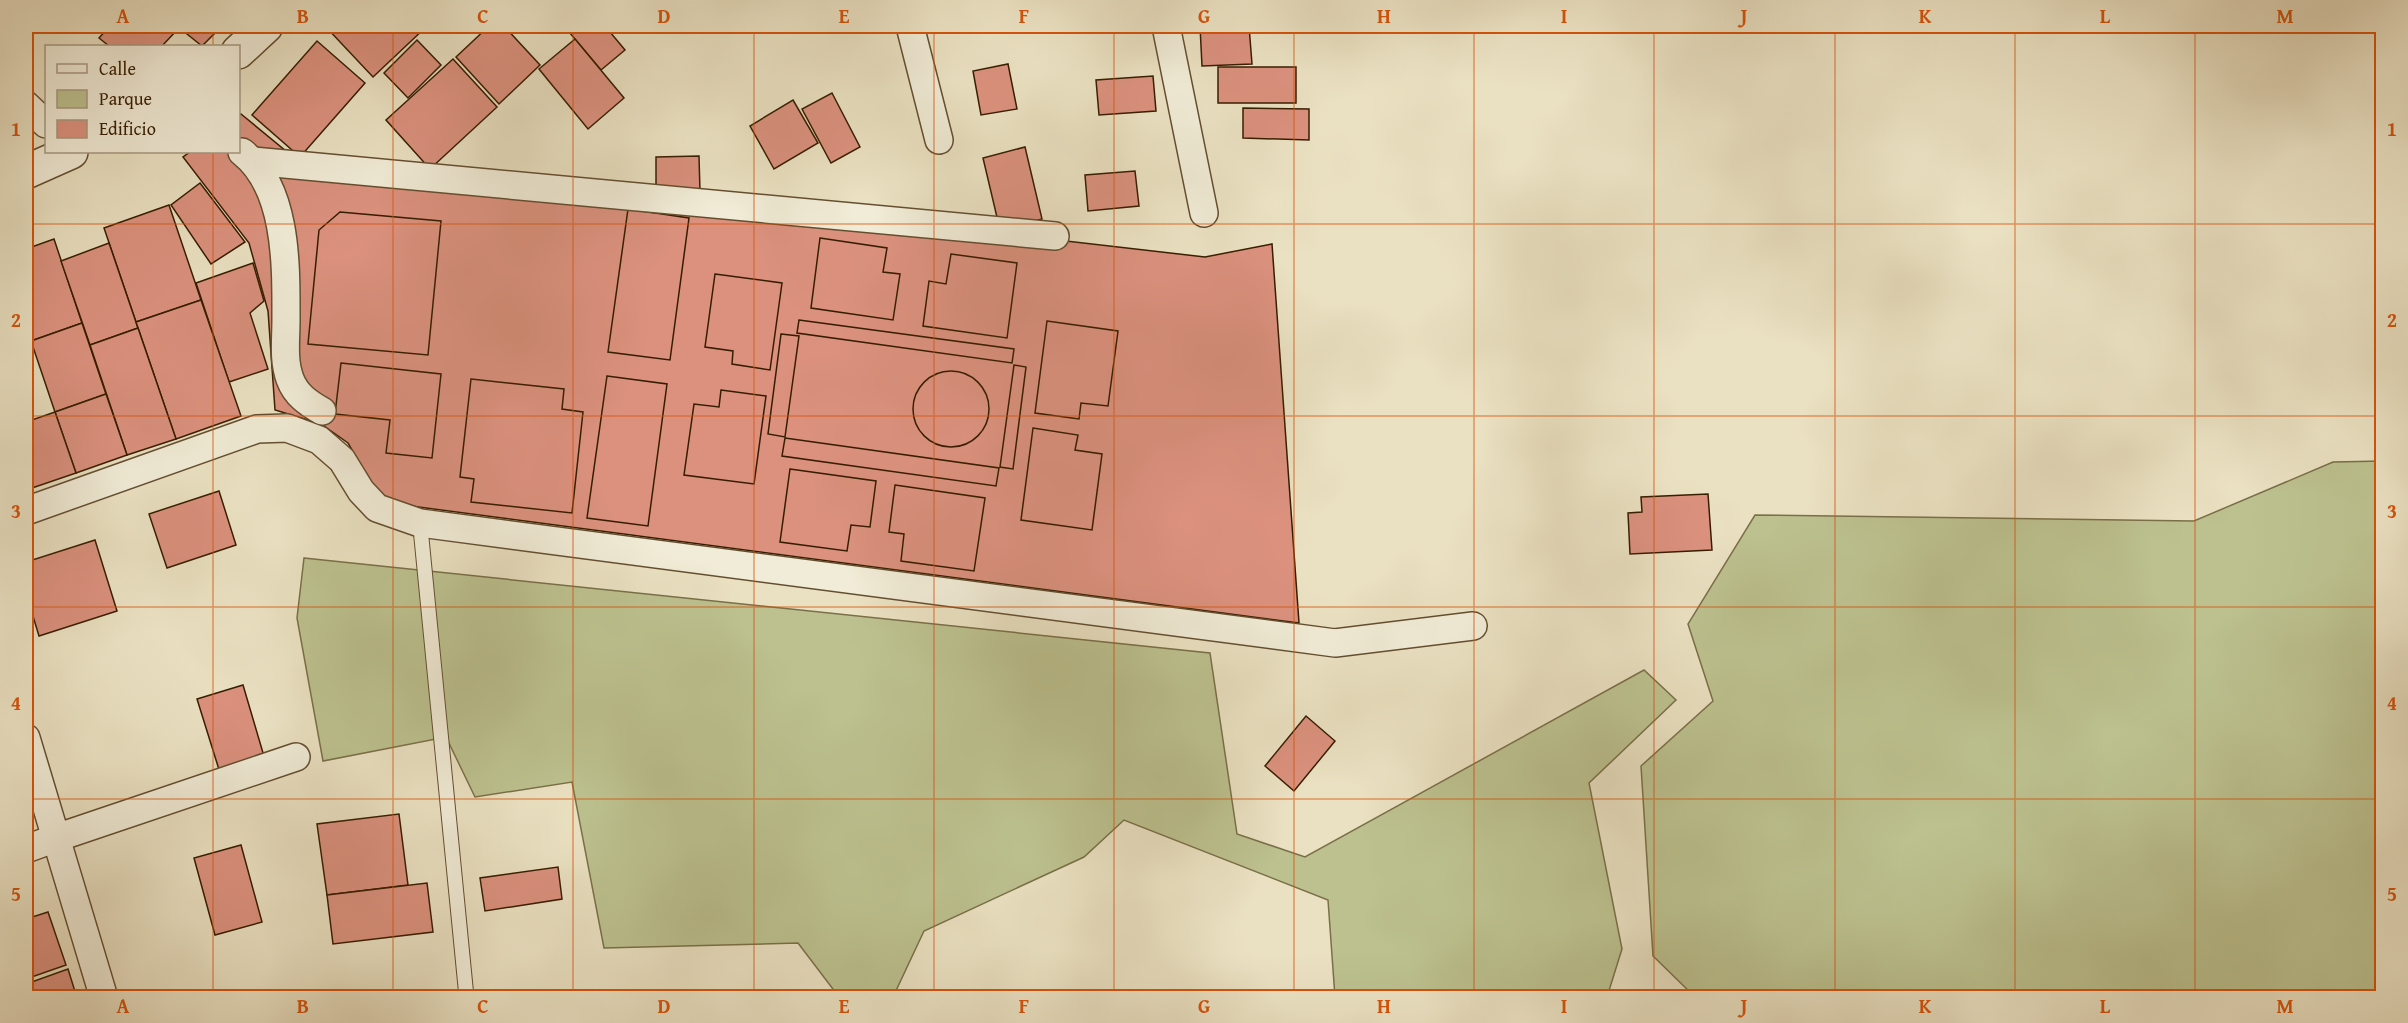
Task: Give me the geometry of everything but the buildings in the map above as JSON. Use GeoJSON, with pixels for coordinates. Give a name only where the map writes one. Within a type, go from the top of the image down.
{"type":"FeatureCollection","features":[{"type":"Feature","properties":{"kind":"street"},"geometry":{"type":"LineString","coordinates":[[240,50],[266,26]]}},
{"type":"Feature","properties":{"kind":"street"},"geometry":{"type":"LineString","coordinates":[[910,26],[939,140]]}},
{"type":"Feature","properties":{"kind":"street"},"geometry":{"type":"LineString","coordinates":[[1166,26],[1204,213]]}},
{"type":"Feature","properties":{"kind":"street"},"geometry":{"type":"LineString","coordinates":[[26,105],[45,123]]}},
{"type":"Feature","properties":{"kind":"street"},"geometry":{"type":"LineString","coordinates":[[26,172],[69,153]]}},
{"type":"Feature","properties":{"kind":"street"},"geometry":{"type":"LineString","coordinates":[[246,155],[1055,236]]}},
{"type":"Feature","properties":{"kind":"street"},"geometry":{"type":"LineString","coordinates":[[246,155],[273,199],[284,244],[285,362],[291,381],[303,400],[322,411]]}},
{"type":"Feature","properties":{"kind":"street"},"geometry":{"type":"LineString","coordinates":[[26,511],[257,429],[287,428],[319,440],[342,460],[361,491],[377,508],[420,523],[1335,643],[1473,626]]}},
{"type":"Feature","properties":{"kind":"street"},"geometry":{"type":"LineString","coordinates":[[26,738],[104,998]]}},
{"type":"Feature","properties":{"kind":"street"},"geometry":{"type":"LineString","coordinates":[[26,849],[296,757]]}},
{"type":"Feature","properties":{"kind":"lane"},"geometry":{"type":"LineString","coordinates":[[420,523],[466,992]]}},
{"type":"Feature","properties":{"kind":"green space"},"geometry":{"type":"Polygon","coordinates":[[[2382,461],[2382,997],[1695,997],[1653,956],[1641,766],[1713,701],[1688,624],[1755,515],[2194,521],[2333,462],[2382,461]]]}},
{"type":"Feature","properties":{"kind":"green space"},"geometry":{"type":"Polygon","coordinates":[[[304,558],[1210,653],[1237,834],[1305,857],[1644,670],[1676,700],[1589,783],[1622,949],[1607,997],[1335,997],[1328,900],[1124,820],[1084,857],[924,931],[893,997],[839,997],[798,943],[604,948],[572,782],[475,797],[446,737],[323,761],[297,618],[304,558]]]}}]}
